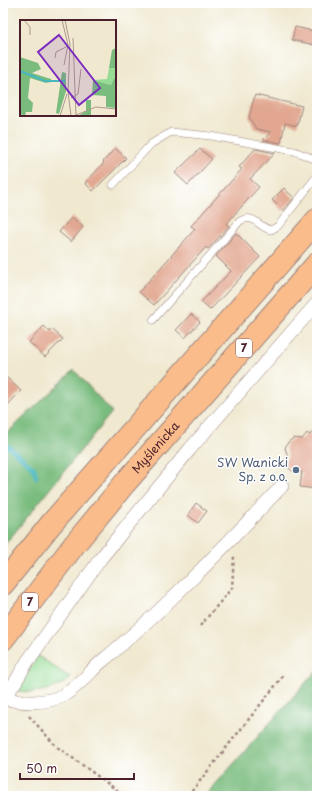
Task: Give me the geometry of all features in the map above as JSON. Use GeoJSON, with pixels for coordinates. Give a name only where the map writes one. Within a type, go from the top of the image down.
{"type":"FeatureCollection","features":[{"type":"Feature","properties":{"kind":"highway","name":"7"},"geometry":{"type":"LineString","coordinates":[[3,584],[51,524],[300,242],[317,220]]}},
{"type":"Feature","properties":{"kind":"highway","name":"Myślenicka"},"geometry":{"type":"LineString","coordinates":[[3,639],[70,550],[125,483],[317,264]]}},
{"type":"Feature","properties":{"kind":"street"},"geometry":{"type":"LineString","coordinates":[[282,486],[236,534],[128,640],[88,673],[70,691],[62,696],[47,700],[17,702],[3,698],[101,558],[190,449],[317,303]]}},
{"type":"Feature","properties":{"kind":"lane"},"geometry":{"type":"LineString","coordinates":[[113,185],[151,144],[171,132],[211,136],[294,151],[317,160]]}},
{"type":"Feature","properties":{"kind":"lane"},"geometry":{"type":"LineString","coordinates":[[153,320],[240,221],[246,218],[252,218],[264,228],[271,230],[278,226],[317,176]]}},
{"type":"Feature","properties":{"kind":"path"},"geometry":{"type":"LineString","coordinates":[[200,626],[232,588],[236,534]]}},
{"type":"Feature","properties":{"kind":"path"},"geometry":{"type":"LineString","coordinates":[[188,796],[283,676]]}},
{"type":"Feature","properties":{"kind":"path"},"geometry":{"type":"LineString","coordinates":[[17,702],[56,746],[125,796]]}},
{"type":"Feature","properties":{"kind":"green space"},"geometry":{"type":"Polygon","coordinates":[[[74,370],[112,412],[3,547],[3,437],[74,370]]]}},
{"type":"Feature","properties":{"kind":"green space"},"geometry":{"type":"Polygon","coordinates":[[[38,656],[71,678],[59,686],[46,690],[32,692],[18,691],[17,690],[38,656]]]}},
{"type":"Feature","properties":{"kind":"green space"},"geometry":{"type":"Polygon","coordinates":[[[315,672],[317,675],[317,796],[205,796],[315,672]]]}},
{"type":"Feature","properties":{"kind":"building"},"geometry":{"type":"Polygon","coordinates":[[[295,27],[317,32],[315,45],[292,40],[295,27]]]}},
{"type":"Feature","properties":{"kind":"building"},"geometry":{"type":"Polygon","coordinates":[[[255,95],[302,106],[297,126],[285,123],[281,143],[263,140],[271,132],[256,129],[249,117],[255,95]]]}},
{"type":"Feature","properties":{"kind":"building"},"geometry":{"type":"Polygon","coordinates":[[[115,148],[126,158],[93,191],[85,183],[104,163],[103,162],[115,148]]]}},
{"type":"Feature","properties":{"kind":"building"},"geometry":{"type":"Polygon","coordinates":[[[200,149],[212,159],[188,185],[175,173],[200,149]]]}},
{"type":"Feature","properties":{"kind":"building"},"geometry":{"type":"Polygon","coordinates":[[[255,149],[275,153],[250,179],[259,187],[226,224],[229,226],[208,249],[206,247],[154,305],[139,292],[195,229],[191,226],[242,169],[239,167],[255,149]]]}},
{"type":"Feature","properties":{"kind":"building"},"geometry":{"type":"Polygon","coordinates":[[[284,188],[294,198],[283,211],[272,200],[284,188]]]}},
{"type":"Feature","properties":{"kind":"building"},"geometry":{"type":"Polygon","coordinates":[[[72,217],[83,227],[71,242],[59,232],[72,217]]]}},
{"type":"Feature","properties":{"kind":"building"},"geometry":{"type":"Polygon","coordinates":[[[236,233],[260,257],[210,310],[201,302],[231,271],[216,256],[236,233]]]}},
{"type":"Feature","properties":{"kind":"building"},"geometry":{"type":"Polygon","coordinates":[[[191,314],[200,322],[185,338],[176,330],[191,314]]]}},
{"type":"Feature","properties":{"kind":"building"},"geometry":{"type":"Polygon","coordinates":[[[44,326],[50,332],[52,329],[63,339],[45,357],[29,342],[44,326]]]}},
{"type":"Feature","properties":{"kind":"building"},"geometry":{"type":"Polygon","coordinates":[[[3,374],[21,391],[3,410],[3,374]]]}},
{"type":"Feature","properties":{"kind":"building"},"geometry":{"type":"Polygon","coordinates":[[[317,426],[317,489],[300,487],[302,472],[292,471],[283,463],[288,457],[285,448],[288,442],[294,438],[302,439],[307,433],[310,435],[317,426]]]}},
{"type":"Feature","properties":{"kind":"building"},"geometry":{"type":"Polygon","coordinates":[[[196,503],[207,511],[198,523],[188,515],[196,503]]]}},
{"type":"Feature","properties":{"kind":"waterway"},"geometry":{"type":"LineString","coordinates":[[3,442],[34,468],[36,477]]}},
{"type":"Feature","properties":{"kind":"place","name":"SW Wanicki Sp. z o.o."},"geometry":{"type":"Point","coordinates":[296,470]}}]}
